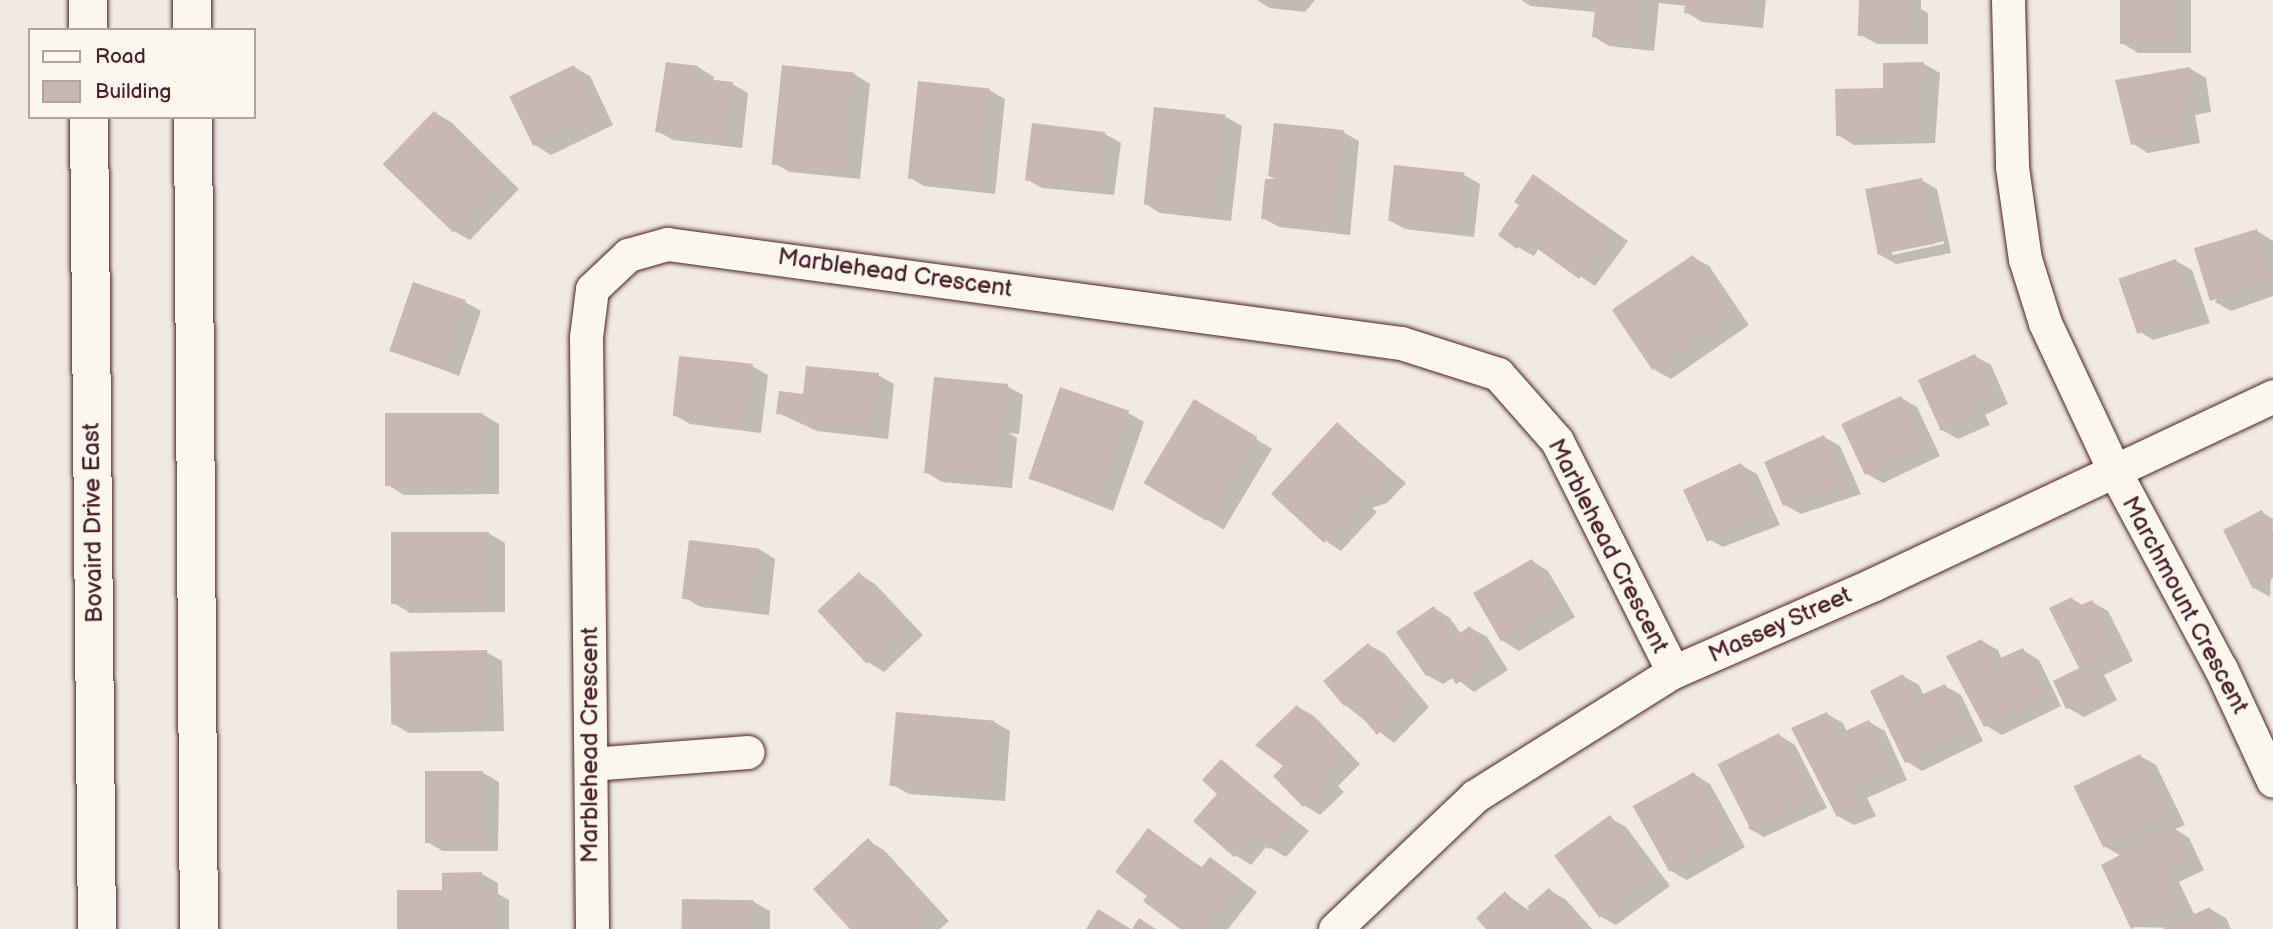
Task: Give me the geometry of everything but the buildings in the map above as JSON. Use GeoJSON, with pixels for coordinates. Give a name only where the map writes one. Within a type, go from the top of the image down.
{"type":"FeatureCollection","features":[{"type":"Feature","properties":{"kind":"main road"},"geometry":{"type":"LineString","coordinates":[[88,0],[88,28]]}},
{"type":"Feature","properties":{"kind":"main road"},"geometry":{"type":"LineString","coordinates":[[192,0],[192,28]]}},
{"type":"Feature","properties":{"kind":"main road","name":"Bovaird Drive East"},"geometry":{"type":"LineString","coordinates":[[89,119],[97,929]]}},
{"type":"Feature","properties":{"kind":"main road"},"geometry":{"type":"LineString","coordinates":[[193,119],[199,929]]}},
{"type":"Feature","properties":{"kind":"street","name":"Marchmount Crescent"},"geometry":{"type":"LineString","coordinates":[[2008,0],[2012,167],[2025,259],[2045,323],[2113,468],[2221,669],[2273,781]]}},
{"type":"Feature","properties":{"kind":"street","name":"Marblehead Crescent"},"geometry":{"type":"LineString","coordinates":[[592,929],[586,337],[592,289],[628,255],[667,244],[1401,343],[1498,374],[1557,441],[1672,672]]}},
{"type":"Feature","properties":{"kind":"street","name":"Massey Street"},"geometry":{"type":"LineString","coordinates":[[1335,929],[1475,796],[1672,672],[1874,584],[2113,468],[2273,396]]}},
{"type":"Feature","properties":{"kind":"street"},"geometry":{"type":"LineString","coordinates":[[591,764],[748,752]]}}]}
